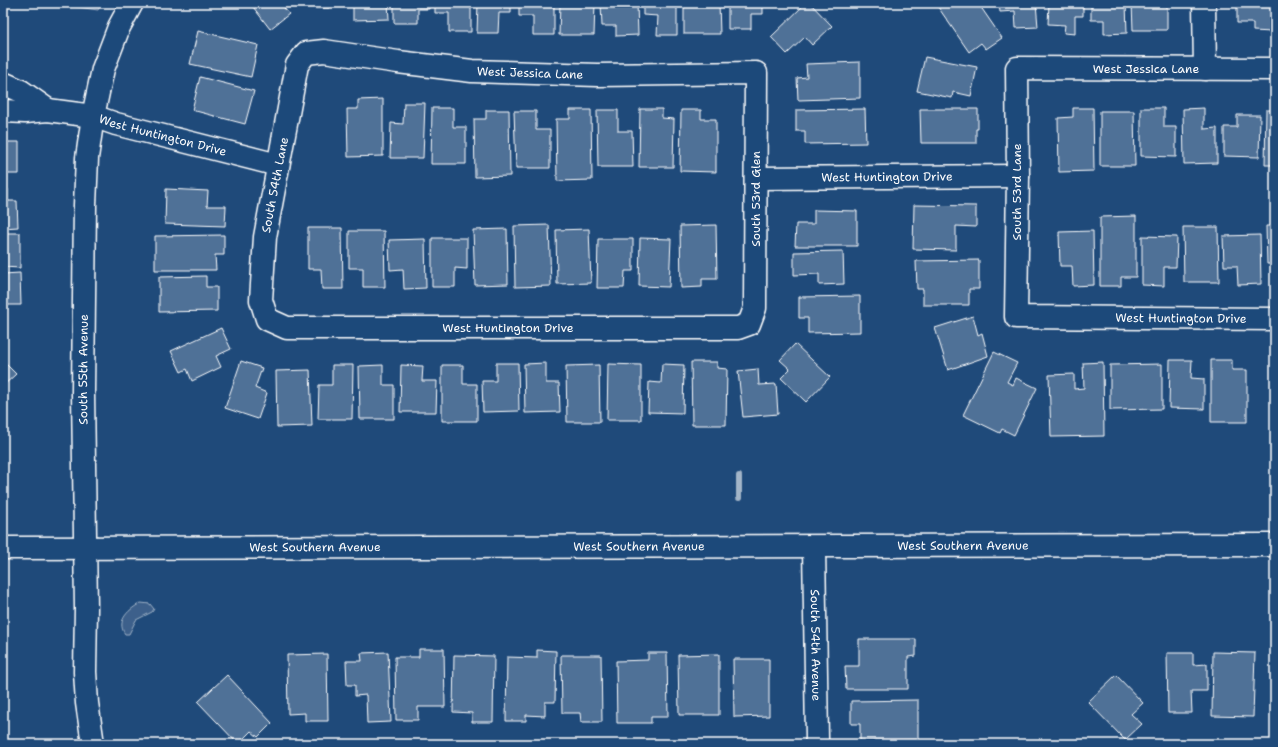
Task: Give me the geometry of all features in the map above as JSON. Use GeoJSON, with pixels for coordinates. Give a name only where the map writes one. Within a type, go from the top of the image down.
{"type":"FeatureCollection","features":[{"type":"Feature","properties":{"kind":"street","name":"South 55th Avenue"},"geometry":{"type":"LineString","coordinates":[[93,744],[87,703],[85,672],[86,608],[83,392],[84,221],[87,158],[93,116],[103,69],[119,27],[132,3]]}},
{"type":"Feature","properties":{"kind":"street"},"geometry":{"type":"LineString","coordinates":[[1204,3],[1205,69]]}},
{"type":"Feature","properties":{"kind":"street","name":"West Jessica Lane"},"geometry":{"type":"LineString","coordinates":[[306,53],[324,50],[398,62],[472,71],[597,75],[756,73]]}},
{"type":"Feature","properties":{"kind":"street","name":"South 54th Lane"},"geometry":{"type":"LineString","coordinates":[[267,319],[262,300],[265,237],[297,65],[306,53]]}},
{"type":"Feature","properties":{"kind":"street","name":"West Jessica Lane"},"geometry":{"type":"LineString","coordinates":[[1017,68],[1275,69]]}},
{"type":"Feature","properties":{"kind":"street","name":"South 53rd Lane"},"geometry":{"type":"LineString","coordinates":[[1016,317],[1018,176],[1017,68]]}},
{"type":"Feature","properties":{"kind":"street","name":"South 53rd Glen"},"geometry":{"type":"LineString","coordinates":[[749,324],[755,308],[756,73]]}},
{"type":"Feature","properties":{"kind":"street","name":"West Huntington Drive"},"geometry":{"type":"LineString","coordinates":[[3,83],[21,91],[48,110]]}},
{"type":"Feature","properties":{"kind":"street","name":"West Huntington Drive"},"geometry":{"type":"LineString","coordinates":[[3,111],[25,112],[48,110],[93,116],[116,124],[278,166]]}},
{"type":"Feature","properties":{"kind":"street","name":"West Huntington Drive"},"geometry":{"type":"LineString","coordinates":[[756,178],[1018,176]]}},
{"type":"Feature","properties":{"kind":"street","name":"West Huntington Drive"},"geometry":{"type":"LineString","coordinates":[[1016,317],[1275,319]]}},
{"type":"Feature","properties":{"kind":"street","name":"West Huntington Drive"},"geometry":{"type":"LineString","coordinates":[[267,319],[287,328],[738,328],[749,324]]}},
{"type":"Feature","properties":{"kind":"street","name":"West Southern Avenue"},"geometry":{"type":"LineString","coordinates":[[3,548],[1275,546]]}},
{"type":"Feature","properties":{"kind":"street","name":"South 54th Avenue"},"geometry":{"type":"LineString","coordinates":[[814,547],[816,744]]}},
{"type":"Feature","properties":{"kind":"shaded area"},"geometry":{"type":"Polygon","coordinates":[[[50,3],[102,3],[98,10],[50,3]]]}},
{"type":"Feature","properties":{"kind":"shaded area"},"geometry":{"type":"Polygon","coordinates":[[[141,603],[150,604],[154,609],[152,612],[136,620],[129,634],[125,634],[122,629],[123,619],[129,611],[141,603]]]}},
{"type":"Feature","properties":{"kind":"building"},"geometry":{"type":"Polygon","coordinates":[[[250,3],[280,3],[289,14],[270,29],[250,3]]]}},
{"type":"Feature","properties":{"kind":"building"},"geometry":{"type":"Polygon","coordinates":[[[307,3],[329,3],[329,8],[307,8],[307,3]]]}},
{"type":"Feature","properties":{"kind":"building"},"geometry":{"type":"Polygon","coordinates":[[[353,3],[388,3],[389,19],[353,20],[353,3]]]}},
{"type":"Feature","properties":{"kind":"building"},"geometry":{"type":"Polygon","coordinates":[[[394,3],[429,3],[429,9],[418,9],[418,23],[394,23],[394,3]]]}},
{"type":"Feature","properties":{"kind":"building"},"geometry":{"type":"Polygon","coordinates":[[[435,3],[471,3],[471,32],[449,32],[449,13],[435,13],[435,3]]]}},
{"type":"Feature","properties":{"kind":"building"},"geometry":{"type":"Polygon","coordinates":[[[478,3],[511,3],[511,13],[499,13],[498,33],[477,33],[478,3]]]}},
{"type":"Feature","properties":{"kind":"building"},"geometry":{"type":"Polygon","coordinates":[[[519,3],[554,3],[554,35],[533,35],[533,16],[519,16],[519,3]]]}},
{"type":"Feature","properties":{"kind":"building"},"geometry":{"type":"Polygon","coordinates":[[[560,3],[595,3],[594,35],[559,35],[560,3]]]}},
{"type":"Feature","properties":{"kind":"building"},"geometry":{"type":"Polygon","coordinates":[[[601,3],[637,3],[638,35],[616,36],[616,26],[602,26],[601,3]]]}},
{"type":"Feature","properties":{"kind":"building"},"geometry":{"type":"Polygon","coordinates":[[[643,3],[677,3],[677,35],[657,35],[658,16],[643,15],[643,3]]]}},
{"type":"Feature","properties":{"kind":"building"},"geometry":{"type":"Polygon","coordinates":[[[684,3],[719,3],[720,34],[684,34],[684,3]]]}},
{"type":"Feature","properties":{"kind":"building"},"geometry":{"type":"Polygon","coordinates":[[[728,3],[763,3],[763,14],[751,14],[751,29],[728,29],[728,3]]]}},
{"type":"Feature","properties":{"kind":"building"},"geometry":{"type":"Polygon","coordinates":[[[806,3],[810,3],[832,26],[812,45],[805,37],[787,54],[771,37],[806,3]]]}},
{"type":"Feature","properties":{"kind":"building"},"geometry":{"type":"Polygon","coordinates":[[[944,3],[978,3],[1002,38],[986,49],[981,43],[969,52],[938,7],[944,3]]]}},
{"type":"Feature","properties":{"kind":"building"},"geometry":{"type":"Polygon","coordinates":[[[999,3],[1036,3],[1038,27],[1016,28],[1015,11],[1000,12],[999,3]]]}},
{"type":"Feature","properties":{"kind":"building"},"geometry":{"type":"Polygon","coordinates":[[[1049,3],[1083,3],[1083,16],[1075,16],[1075,34],[1064,33],[1065,25],[1048,24],[1049,3]]]}},
{"type":"Feature","properties":{"kind":"building"},"geometry":{"type":"Polygon","coordinates":[[[1091,3],[1126,3],[1127,33],[1104,34],[1104,20],[1091,20],[1091,3]]]}},
{"type":"Feature","properties":{"kind":"building"},"geometry":{"type":"Polygon","coordinates":[[[1132,3],[1167,3],[1167,30],[1133,30],[1132,3]]]}},
{"type":"Feature","properties":{"kind":"building"},"geometry":{"type":"Polygon","coordinates":[[[1237,3],[1273,3],[1272,32],[1253,31],[1253,23],[1237,23],[1237,3]]]}},
{"type":"Feature","properties":{"kind":"building"},"geometry":{"type":"Polygon","coordinates":[[[198,31],[258,45],[251,77],[190,64],[198,31]]]}},
{"type":"Feature","properties":{"kind":"building"},"geometry":{"type":"Polygon","coordinates":[[[925,57],[977,67],[971,96],[953,92],[952,98],[917,91],[925,57]]]}},
{"type":"Feature","properties":{"kind":"building"},"geometry":{"type":"Polygon","coordinates":[[[860,62],[860,98],[798,100],[797,78],[807,77],[806,64],[860,62]]]}},
{"type":"Feature","properties":{"kind":"building"},"geometry":{"type":"Polygon","coordinates":[[[200,77],[254,91],[245,124],[192,110],[200,77]]]}},
{"type":"Feature","properties":{"kind":"building"},"geometry":{"type":"Polygon","coordinates":[[[383,99],[383,156],[348,157],[347,109],[358,109],[358,100],[383,99]]]}},
{"type":"Feature","properties":{"kind":"building"},"geometry":{"type":"Polygon","coordinates":[[[404,103],[425,103],[423,158],[390,158],[391,123],[403,124],[404,103]]]}},
{"type":"Feature","properties":{"kind":"building"},"geometry":{"type":"Polygon","coordinates":[[[432,108],[453,108],[453,127],[466,127],[466,164],[431,164],[432,108]]]}},
{"type":"Feature","properties":{"kind":"building"},"geometry":{"type":"Polygon","coordinates":[[[1073,108],[1093,108],[1094,171],[1059,172],[1058,118],[1073,117],[1073,108]]]}},
{"type":"Feature","properties":{"kind":"building"},"geometry":{"type":"Polygon","coordinates":[[[1141,108],[1164,108],[1164,127],[1176,127],[1176,157],[1141,156],[1141,108]]]}},
{"type":"Feature","properties":{"kind":"building"},"geometry":{"type":"Polygon","coordinates":[[[1204,108],[1204,129],[1217,128],[1217,163],[1184,164],[1183,109],[1204,108]]]}},
{"type":"Feature","properties":{"kind":"building"},"geometry":{"type":"Polygon","coordinates":[[[640,109],[662,109],[662,118],[674,119],[673,167],[639,167],[640,109]]]}},
{"type":"Feature","properties":{"kind":"building"},"geometry":{"type":"Polygon","coordinates":[[[865,109],[866,143],[805,144],[805,131],[796,131],[796,110],[865,109]]]}},
{"type":"Feature","properties":{"kind":"building"},"geometry":{"type":"Polygon","coordinates":[[[920,109],[978,109],[976,143],[921,143],[920,109]]]}},
{"type":"Feature","properties":{"kind":"building"},"geometry":{"type":"Polygon","coordinates":[[[486,110],[509,110],[510,176],[475,177],[474,119],[486,119],[486,110]]]}},
{"type":"Feature","properties":{"kind":"building"},"geometry":{"type":"Polygon","coordinates":[[[570,110],[591,110],[592,180],[557,181],[556,119],[570,119],[570,110]]]}},
{"type":"Feature","properties":{"kind":"building"},"geometry":{"type":"Polygon","coordinates":[[[597,110],[618,110],[618,131],[632,131],[633,167],[598,167],[597,110]]]}},
{"type":"Feature","properties":{"kind":"building"},"geometry":{"type":"Polygon","coordinates":[[[681,110],[701,110],[701,119],[716,119],[716,172],[680,171],[681,110]]]}},
{"type":"Feature","properties":{"kind":"building"},"geometry":{"type":"Polygon","coordinates":[[[1266,110],[1275,110],[1275,165],[1265,165],[1266,110]]]}},
{"type":"Feature","properties":{"kind":"building"},"geometry":{"type":"Polygon","coordinates":[[[514,111],[536,111],[536,130],[550,130],[550,168],[516,168],[514,111]]]}},
{"type":"Feature","properties":{"kind":"building"},"geometry":{"type":"Polygon","coordinates":[[[1100,111],[1134,111],[1135,166],[1100,166],[1100,111]]]}},
{"type":"Feature","properties":{"kind":"building"},"geometry":{"type":"Polygon","coordinates":[[[1237,115],[1260,115],[1259,157],[1224,156],[1224,127],[1237,127],[1237,115]]]}},
{"type":"Feature","properties":{"kind":"building"},"geometry":{"type":"Polygon","coordinates":[[[3,142],[19,142],[19,174],[3,174],[3,142]]]}},
{"type":"Feature","properties":{"kind":"building"},"geometry":{"type":"Polygon","coordinates":[[[3,189],[8,189],[8,201],[17,201],[18,227],[3,228],[3,189]]]}},
{"type":"Feature","properties":{"kind":"building"},"geometry":{"type":"Polygon","coordinates":[[[166,189],[208,191],[207,206],[226,206],[225,226],[165,224],[166,189]]]}},
{"type":"Feature","properties":{"kind":"building"},"geometry":{"type":"Polygon","coordinates":[[[914,205],[976,206],[976,227],[956,226],[956,250],[913,249],[914,205]]]}},
{"type":"Feature","properties":{"kind":"building"},"geometry":{"type":"Polygon","coordinates":[[[814,210],[857,211],[857,246],[795,246],[796,224],[814,224],[814,210]]]}},
{"type":"Feature","properties":{"kind":"building"},"geometry":{"type":"Polygon","coordinates":[[[1136,216],[1136,277],[1121,277],[1121,286],[1100,286],[1100,217],[1136,216]]]}},
{"type":"Feature","properties":{"kind":"building"},"geometry":{"type":"Polygon","coordinates":[[[549,225],[551,286],[515,287],[514,226],[549,225]]]}},
{"type":"Feature","properties":{"kind":"building"},"geometry":{"type":"Polygon","coordinates":[[[716,225],[717,279],[702,279],[702,287],[681,288],[680,226],[716,225]]]}},
{"type":"Feature","properties":{"kind":"building"},"geometry":{"type":"Polygon","coordinates":[[[1266,226],[1275,226],[1275,264],[1267,264],[1266,226]]]}},
{"type":"Feature","properties":{"kind":"building"},"geometry":{"type":"Polygon","coordinates":[[[1183,227],[1218,227],[1219,282],[1184,282],[1183,227]]]}},
{"type":"Feature","properties":{"kind":"building"},"geometry":{"type":"Polygon","coordinates":[[[308,228],[342,228],[343,289],[322,289],[321,269],[308,269],[308,228]]]}},
{"type":"Feature","properties":{"kind":"building"},"geometry":{"type":"Polygon","coordinates":[[[507,229],[508,284],[475,285],[473,230],[507,229]]]}},
{"type":"Feature","properties":{"kind":"building"},"geometry":{"type":"Polygon","coordinates":[[[589,229],[591,283],[557,284],[556,230],[589,229]]]}},
{"type":"Feature","properties":{"kind":"building"},"geometry":{"type":"Polygon","coordinates":[[[349,231],[384,231],[385,287],[363,287],[363,268],[349,268],[349,231]]]}},
{"type":"Feature","properties":{"kind":"building"},"geometry":{"type":"Polygon","coordinates":[[[1093,231],[1094,285],[1073,286],[1072,266],[1060,266],[1059,232],[1093,231]]]}},
{"type":"Feature","properties":{"kind":"building"},"geometry":{"type":"Polygon","coordinates":[[[3,233],[20,233],[20,268],[3,267],[3,233]]]}},
{"type":"Feature","properties":{"kind":"building"},"geometry":{"type":"Polygon","coordinates":[[[224,235],[224,255],[215,255],[216,270],[155,270],[155,236],[224,235]]]}},
{"type":"Feature","properties":{"kind":"building"},"geometry":{"type":"Polygon","coordinates":[[[1260,235],[1261,284],[1238,285],[1237,266],[1224,266],[1223,236],[1260,235]]]}},
{"type":"Feature","properties":{"kind":"building"},"geometry":{"type":"Polygon","coordinates":[[[1142,236],[1177,237],[1176,267],[1164,267],[1164,286],[1142,285],[1142,236]]]}},
{"type":"Feature","properties":{"kind":"building"},"geometry":{"type":"Polygon","coordinates":[[[432,238],[467,238],[467,269],[455,268],[455,287],[432,287],[432,238]]]}},
{"type":"Feature","properties":{"kind":"building"},"geometry":{"type":"Polygon","coordinates":[[[640,238],[671,239],[669,287],[639,286],[640,238]]]}},
{"type":"Feature","properties":{"kind":"building"},"geometry":{"type":"Polygon","coordinates":[[[425,239],[426,288],[404,289],[403,269],[390,270],[389,240],[425,239]]]}},
{"type":"Feature","properties":{"kind":"building"},"geometry":{"type":"Polygon","coordinates":[[[598,239],[633,239],[633,271],[625,271],[624,288],[597,288],[598,239]]]}},
{"type":"Feature","properties":{"kind":"building"},"geometry":{"type":"Polygon","coordinates":[[[843,251],[844,284],[819,285],[819,274],[794,275],[794,252],[843,251]]]}},
{"type":"Feature","properties":{"kind":"building"},"geometry":{"type":"Polygon","coordinates":[[[979,260],[979,289],[969,289],[969,305],[923,305],[923,289],[917,289],[916,261],[979,260]]]}},
{"type":"Feature","properties":{"kind":"building"},"geometry":{"type":"Polygon","coordinates":[[[20,273],[21,305],[3,305],[3,274],[20,273]]]}},
{"type":"Feature","properties":{"kind":"building"},"geometry":{"type":"Polygon","coordinates":[[[206,276],[206,287],[217,287],[217,311],[159,312],[159,277],[206,276]]]}},
{"type":"Feature","properties":{"kind":"building"},"geometry":{"type":"Polygon","coordinates":[[[860,296],[860,332],[808,333],[808,318],[799,318],[799,297],[860,296]]]}},
{"type":"Feature","properties":{"kind":"building"},"geometry":{"type":"Polygon","coordinates":[[[973,316],[978,335],[982,333],[988,356],[948,370],[935,328],[973,316]]]}},
{"type":"Feature","properties":{"kind":"building"},"geometry":{"type":"Polygon","coordinates":[[[221,328],[231,349],[216,356],[221,367],[192,381],[187,369],[181,372],[171,351],[221,328]]]}},
{"type":"Feature","properties":{"kind":"building"},"geometry":{"type":"Polygon","coordinates":[[[795,344],[830,377],[806,402],[781,378],[790,369],[780,360],[795,344]]]}},
{"type":"Feature","properties":{"kind":"building"},"geometry":{"type":"Polygon","coordinates":[[[994,352],[1017,363],[1007,382],[1013,385],[1016,378],[1037,388],[1014,435],[1002,429],[1000,433],[963,415],[994,352]]]}},
{"type":"Feature","properties":{"kind":"building"},"geometry":{"type":"Polygon","coordinates":[[[1170,360],[1192,360],[1191,378],[1204,379],[1204,409],[1169,408],[1170,360]]]}},
{"type":"Feature","properties":{"kind":"building"},"geometry":{"type":"Polygon","coordinates":[[[1211,360],[1232,360],[1232,370],[1247,370],[1247,422],[1211,422],[1211,360]]]}},
{"type":"Feature","properties":{"kind":"building"},"geometry":{"type":"Polygon","coordinates":[[[3,361],[16,374],[3,386],[3,361]]]}},
{"type":"Feature","properties":{"kind":"building"},"geometry":{"type":"Polygon","coordinates":[[[241,361],[262,368],[255,388],[267,393],[258,419],[225,408],[241,361]]]}},
{"type":"Feature","properties":{"kind":"building"},"geometry":{"type":"Polygon","coordinates":[[[691,362],[717,362],[717,368],[727,369],[726,425],[692,425],[691,362]]]}},
{"type":"Feature","properties":{"kind":"building"},"geometry":{"type":"Polygon","coordinates":[[[1103,362],[1104,436],[1051,437],[1049,375],[1074,374],[1074,389],[1084,388],[1083,363],[1103,362]]]}},
{"type":"Feature","properties":{"kind":"building"},"geometry":{"type":"Polygon","coordinates":[[[496,363],[518,363],[519,411],[483,412],[482,381],[496,381],[496,363]]]}},
{"type":"Feature","properties":{"kind":"building"},"geometry":{"type":"Polygon","coordinates":[[[546,363],[546,383],[559,383],[560,412],[525,413],[524,364],[546,363]]]}},
{"type":"Feature","properties":{"kind":"building"},"geometry":{"type":"Polygon","coordinates":[[[608,364],[641,365],[641,420],[607,420],[608,364]]]}},
{"type":"Feature","properties":{"kind":"building"},"geometry":{"type":"Polygon","coordinates":[[[662,364],[684,365],[683,413],[648,412],[649,382],[661,383],[662,364]]]}},
{"type":"Feature","properties":{"kind":"building"},"geometry":{"type":"Polygon","coordinates":[[[1162,364],[1162,409],[1110,410],[1110,365],[1162,364]]]}},
{"type":"Feature","properties":{"kind":"building"},"geometry":{"type":"Polygon","coordinates":[[[332,365],[353,365],[352,419],[318,419],[319,385],[332,385],[332,365]]]}},
{"type":"Feature","properties":{"kind":"building"},"geometry":{"type":"Polygon","coordinates":[[[383,365],[383,385],[394,385],[394,419],[360,419],[359,366],[383,365]]]}},
{"type":"Feature","properties":{"kind":"building"},"geometry":{"type":"Polygon","coordinates":[[[401,365],[423,366],[422,381],[437,381],[436,412],[400,412],[401,365]]]}},
{"type":"Feature","properties":{"kind":"building"},"geometry":{"type":"Polygon","coordinates":[[[442,365],[463,365],[463,384],[477,384],[477,421],[442,421],[442,365]]]}},
{"type":"Feature","properties":{"kind":"building"},"geometry":{"type":"Polygon","coordinates":[[[599,365],[600,422],[567,422],[566,366],[599,365]]]}},
{"type":"Feature","properties":{"kind":"building"},"geometry":{"type":"Polygon","coordinates":[[[758,369],[759,385],[776,384],[778,414],[743,417],[738,371],[758,369]]]}},
{"type":"Feature","properties":{"kind":"building"},"geometry":{"type":"Polygon","coordinates":[[[310,370],[312,426],[277,427],[276,371],[310,370]]]}},
{"type":"Feature","properties":{"kind":"building"},"geometry":{"type":"Polygon","coordinates":[[[859,639],[916,639],[916,656],[908,657],[908,689],[846,689],[845,666],[859,666],[859,639]]]}},
{"type":"Feature","properties":{"kind":"building"},"geometry":{"type":"Polygon","coordinates":[[[419,649],[444,649],[445,707],[418,707],[418,720],[396,720],[395,657],[419,657],[419,649]]]}},
{"type":"Feature","properties":{"kind":"building"},"geometry":{"type":"Polygon","coordinates":[[[537,650],[556,651],[555,702],[545,702],[545,716],[526,715],[526,721],[506,721],[507,657],[537,658],[537,650]]]}},
{"type":"Feature","properties":{"kind":"building"},"geometry":{"type":"Polygon","coordinates":[[[388,652],[391,722],[367,723],[366,695],[355,696],[355,685],[347,685],[346,661],[362,661],[361,653],[388,652]]]}},
{"type":"Feature","properties":{"kind":"building"},"geometry":{"type":"Polygon","coordinates":[[[1213,652],[1255,653],[1253,717],[1212,716],[1213,652]]]}},
{"type":"Feature","properties":{"kind":"building"},"geometry":{"type":"Polygon","coordinates":[[[648,653],[667,653],[668,717],[651,717],[651,723],[617,723],[616,661],[648,660],[648,653]]]}},
{"type":"Feature","properties":{"kind":"building"},"geometry":{"type":"Polygon","coordinates":[[[1167,653],[1193,653],[1193,665],[1207,664],[1207,691],[1191,691],[1192,713],[1168,713],[1167,653]]]}},
{"type":"Feature","properties":{"kind":"building"},"geometry":{"type":"Polygon","coordinates":[[[327,654],[328,721],[305,721],[305,713],[288,714],[287,655],[327,654]]]}},
{"type":"Feature","properties":{"kind":"building"},"geometry":{"type":"Polygon","coordinates":[[[719,654],[719,715],[679,715],[678,655],[719,654]]]}},
{"type":"Feature","properties":{"kind":"building"},"geometry":{"type":"Polygon","coordinates":[[[454,655],[494,656],[493,722],[472,722],[472,713],[453,712],[454,655]]]}},
{"type":"Feature","properties":{"kind":"building"},"geometry":{"type":"Polygon","coordinates":[[[561,655],[601,655],[602,722],[581,722],[580,713],[562,713],[561,655]]]}},
{"type":"Feature","properties":{"kind":"building"},"geometry":{"type":"Polygon","coordinates":[[[733,659],[769,659],[769,716],[734,717],[733,659]]]}},
{"type":"Feature","properties":{"kind":"building"},"geometry":{"type":"Polygon","coordinates":[[[227,675],[272,723],[258,737],[251,731],[238,744],[198,702],[227,675]]]}},
{"type":"Feature","properties":{"kind":"building"},"geometry":{"type":"Polygon","coordinates":[[[1116,675],[1143,703],[1131,714],[1142,724],[1125,740],[1088,702],[1116,675]]]}},
{"type":"Feature","properties":{"kind":"building"},"geometry":{"type":"Polygon","coordinates":[[[918,700],[918,740],[860,741],[860,724],[851,724],[851,701],[918,700]]]}},
{"type":"Feature","properties":{"kind":"waterway"},"geometry":{"type":"LineString","coordinates":[[739,476],[739,498]]}}]}
